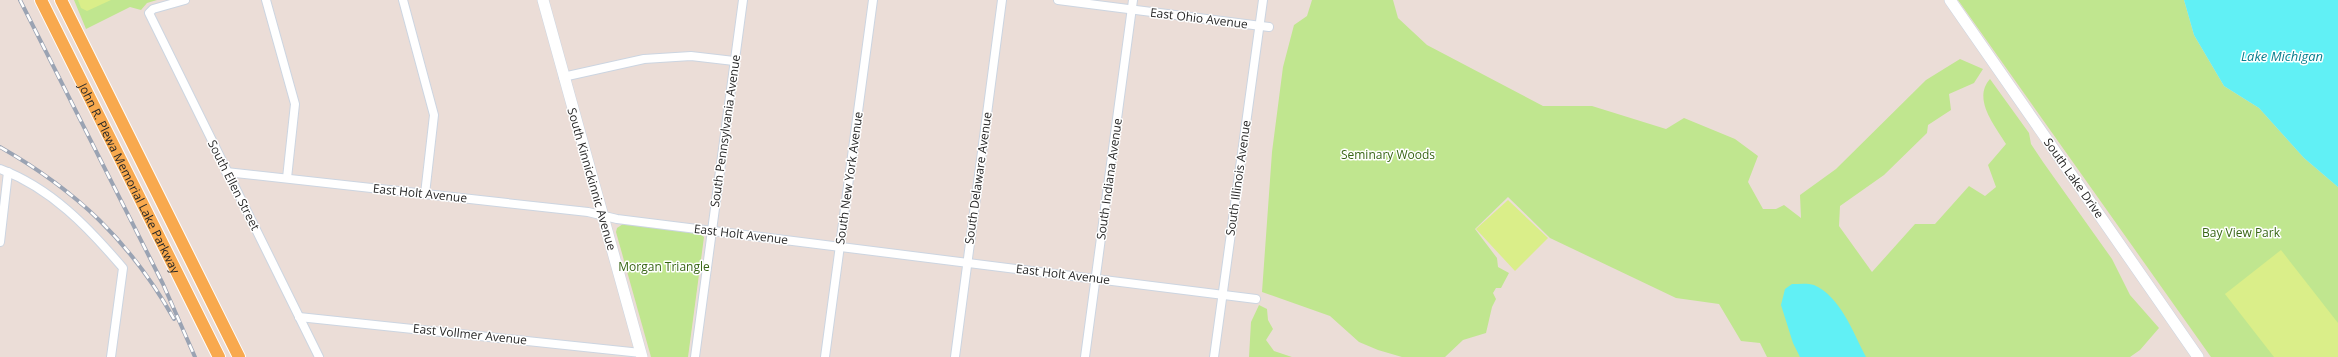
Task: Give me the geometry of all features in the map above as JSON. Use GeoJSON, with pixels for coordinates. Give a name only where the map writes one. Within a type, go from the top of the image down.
{"type":"FeatureCollection","features":[{"type":"Feature","properties":{"kind":"main road","name":"John R. Plewa Memorial Lake Parkway"},"geometry":{"type":"LineString","coordinates":[[41,0],[219,357]]}},
{"type":"Feature","properties":{"kind":"main road","name":"John R. Plewa Memorial Lake Parkway"},"geometry":{"type":"LineString","coordinates":[[61,0],[239,357]]}},
{"type":"Feature","properties":{"kind":"street","name":"South Ellen Street"},"geometry":{"type":"LineString","coordinates":[[185,0],[153,9],[149,13],[226,172],[319,357]]}},
{"type":"Feature","properties":{"kind":"street"},"geometry":{"type":"LineString","coordinates":[[266,0],[295,104],[287,178]]}},
{"type":"Feature","properties":{"kind":"street"},"geometry":{"type":"LineString","coordinates":[[403,0],[434,115],[425,194]]}},
{"type":"Feature","properties":{"kind":"street","name":"South Kinnickinnic Avenue"},"geometry":{"type":"LineString","coordinates":[[543,0],[601,215],[641,355]]}},
{"type":"Feature","properties":{"kind":"street","name":"South Pennsylvania Avenue"},"geometry":{"type":"LineString","coordinates":[[695,357],[743,0]]}},
{"type":"Feature","properties":{"kind":"street","name":"South New York Avenue"},"geometry":{"type":"LineString","coordinates":[[825,357],[873,0]]}},
{"type":"Feature","properties":{"kind":"street","name":"South Delaware Avenue"},"geometry":{"type":"LineString","coordinates":[[955,357],[1002,0]]}},
{"type":"Feature","properties":{"kind":"street","name":"East Ohio Avenue"},"geometry":{"type":"LineString","coordinates":[[1058,0],[1268,27]]}},
{"type":"Feature","properties":{"kind":"street","name":"South Indiana Avenue"},"geometry":{"type":"LineString","coordinates":[[1085,357],[1133,0]]}},
{"type":"Feature","properties":{"kind":"street","name":"South Illinois Avenue"},"geometry":{"type":"LineString","coordinates":[[1214,357],[1263,0]]}},
{"type":"Feature","properties":{"kind":"street","name":"South Lake Drive"},"geometry":{"type":"LineString","coordinates":[[1950,0],[2198,357]]}},
{"type":"Feature","properties":{"kind":"street"},"geometry":{"type":"LineString","coordinates":[[563,77],[644,59],[691,56],[734,61]]}},
{"type":"Feature","properties":{"kind":"street"},"geometry":{"type":"LineString","coordinates":[[0,169],[8,172],[62,204],[100,241],[123,268],[111,357]]}},
{"type":"Feature","properties":{"kind":"street"},"geometry":{"type":"LineString","coordinates":[[0,242],[8,172]]}},
{"type":"Feature","properties":{"kind":"street","name":"East Holt Avenue"},"geometry":{"type":"LineString","coordinates":[[226,172],[601,215],[617,219],[1256,299]]}},
{"type":"Feature","properties":{"kind":"street","name":"East Vollmer Avenue"},"geometry":{"type":"LineString","coordinates":[[299,316],[641,355]]}},
{"type":"Feature","properties":{"kind":"green space"},"geometry":{"type":"Polygon","coordinates":[[[74,0],[157,0],[147,3],[141,10],[130,7],[86,29],[74,0]]]}},
{"type":"Feature","properties":{"kind":"green space"},"geometry":{"type":"Polygon","coordinates":[[[78,0],[111,0],[87,11],[81,8],[78,0]]]}},
{"type":"Feature","properties":{"kind":"green space","name":"Seminary Woods"},"geometry":{"type":"Polygon","coordinates":[[[1312,0],[1393,0],[1398,18],[1427,45],[1543,106],[1592,106],[1666,129],[1684,118],[1735,139],[1758,156],[1748,182],[1763,209],[1776,209],[1784,205],[1801,218],[1800,195],[1836,169],[1926,80],[1960,59],[1983,69],[1974,83],[1949,94],[1951,110],[1928,125],[1927,133],[1884,175],[1840,206],[1839,226],[1872,272],[1915,224],[1935,224],[1969,186],[1985,196],[1996,187],[1988,165],[2006,144],[1991,121],[1984,104],[1983,95],[1985,87],[1990,79],[2029,133],[2031,144],[2043,162],[2112,259],[2130,295],[2159,328],[2140,350],[2130,357],[1767,357],[1760,343],[1741,341],[1719,304],[1676,298],[1550,238],[1508,197],[1475,229],[1497,258],[1498,267],[1509,273],[1501,288],[1496,288],[1493,293],[1496,299],[1492,307],[1486,333],[1463,340],[1445,357],[1402,357],[1378,350],[1359,342],[1330,316],[1262,292],[1272,152],[1283,67],[1294,25],[1307,16],[1312,0]]]}},
{"type":"Feature","properties":{"kind":"green space","name":"Bay View Park"},"geometry":{"type":"Polygon","coordinates":[[[1958,0],[2184,0],[2194,35],[2224,86],[2259,108],[2304,158],[2338,187],[2338,357],[2211,357],[1958,0]]]}},
{"type":"Feature","properties":{"kind":"green space"},"geometry":{"type":"Polygon","coordinates":[[[1508,200],[1548,238],[1515,271],[1476,229],[1508,200]]]}},
{"type":"Feature","properties":{"kind":"green space","name":"Morgan Triangle"},"geometry":{"type":"Polygon","coordinates":[[[623,224],[700,234],[704,237],[688,357],[651,357],[616,232],[617,228],[623,224]]]}},
{"type":"Feature","properties":{"kind":"green space"},"geometry":{"type":"Polygon","coordinates":[[[2281,250],[2338,323],[2338,357],[2274,357],[2225,294],[2281,250]]]}},
{"type":"Feature","properties":{"kind":"green space"},"geometry":{"type":"Polygon","coordinates":[[[1259,305],[1267,309],[1268,320],[1273,329],[1266,340],[1274,351],[1292,357],[1249,357],[1251,322],[1259,305]]]}},
{"type":"Feature","properties":{"kind":"water","name":"Lake Michigan"},"geometry":{"type":"Polygon","coordinates":[[[2184,0],[2338,0],[2338,187],[2304,158],[2259,108],[2224,86],[2194,35],[2184,0]]]}},
{"type":"Feature","properties":{"kind":"water"},"geometry":{"type":"Polygon","coordinates":[[[1792,284],[1814,285],[1832,298],[1845,316],[1866,357],[1800,357],[1793,343],[1781,305],[1785,289],[1792,284]]]}},
{"type":"Feature","properties":{"kind":"railway"},"geometry":{"type":"LineString","coordinates":[[20,0],[163,284],[195,357]]}},
{"type":"Feature","properties":{"kind":"railway"},"geometry":{"type":"LineString","coordinates":[[0,147],[53,181],[99,220],[139,265],[174,319]]}}]}
